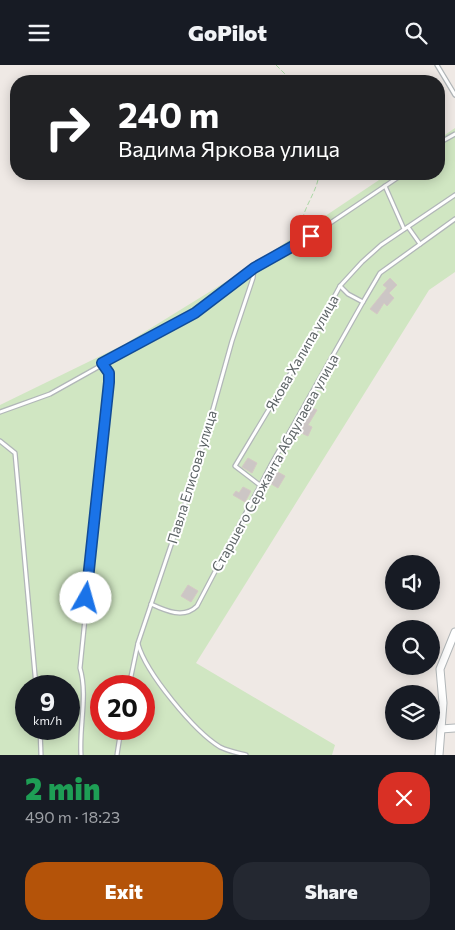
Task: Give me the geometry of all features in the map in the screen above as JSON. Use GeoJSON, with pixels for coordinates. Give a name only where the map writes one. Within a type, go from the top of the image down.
{"type":"FeatureCollection","features":[{"type":"Feature","properties":{"kind":"street"},"geometry":{"type":"LineString","coordinates":[[439,755],[443,703],[440,669],[455,632]]}},
{"type":"Feature","properties":{"kind":"street"},"geometry":{"type":"LineString","coordinates":[[441,729],[455,728]]}},
{"type":"Feature","properties":{"kind":"lane"},"geometry":{"type":"LineString","coordinates":[[445,78],[455,95]]}},
{"type":"Feature","properties":{"kind":"lane"},"geometry":{"type":"LineString","coordinates":[[0,412],[50,394],[102,363],[195,313],[254,268],[303,241],[394,180]]}},
{"type":"Feature","properties":{"kind":"lane"},"geometry":{"type":"LineString","coordinates":[[385,186],[406,228],[420,244]]}},
{"type":"Feature","properties":{"kind":"lane","name":"Якова Халипа улица"},"geometry":{"type":"LineString","coordinates":[[261,485],[235,466],[314,334],[340,286],[362,262],[406,228],[455,195]]}},
{"type":"Feature","properties":{"kind":"lane"},"geometry":{"type":"LineString","coordinates":[[340,286],[348,294],[363,302],[380,273],[455,219]]}},
{"type":"Feature","properties":{"kind":"lane","name":"Павла Елисова улица"},"geometry":{"type":"LineString","coordinates":[[131,675],[138,643],[194,477],[232,341],[253,278],[254,268]]}},
{"type":"Feature","properties":{"kind":"lane","name":"Старшего Сержанта Абдулаева улица"},"geometry":{"type":"LineString","coordinates":[[151,604],[182,613],[191,611],[196,606],[363,302]]}},
{"type":"Feature","properties":{"kind":"lane"},"geometry":{"type":"LineString","coordinates":[[80,755],[84,682],[80,668],[109,382],[109,373],[102,363]]}},
{"type":"Feature","properties":{"kind":"lane"},"geometry":{"type":"LineString","coordinates":[[0,441],[15,453],[35,675]]}},
{"type":"Feature","properties":{"kind":"lane"},"geometry":{"type":"LineString","coordinates":[[138,643],[141,655],[150,670],[176,705],[212,741],[222,747],[246,755]]}},
{"type":"Feature","properties":{"kind":"lane"},"geometry":{"type":"LineString","coordinates":[[40,740],[41,755]]}},
{"type":"Feature","properties":{"kind":"lane"},"geometry":{"type":"LineString","coordinates":[[117,755],[119,740]]}},
{"type":"Feature","properties":{"kind":"path"},"geometry":{"type":"LineString","coordinates":[[276,65],[286,75]]}},
{"type":"Feature","properties":{"kind":"path"},"geometry":{"type":"LineString","coordinates":[[303,241],[302,217],[314,193],[317,180]]}},
{"type":"Feature","properties":{"kind":"green space"},"geometry":{"type":"Polygon","coordinates":[[[455,128],[455,272],[429,290],[196,663],[335,745],[332,755],[0,755],[0,405],[125,344],[240,273],[379,180],[445,180],[445,135],[455,128]]]}},
{"type":"Feature","properties":{"kind":"building"},"geometry":{"type":"Polygon","coordinates":[[[390,278],[397,285],[389,293],[394,298],[387,306],[384,303],[377,314],[370,309],[387,288],[383,285],[390,278]]]}},
{"type":"Feature","properties":{"kind":"building"},"geometry":{"type":"Polygon","coordinates":[[[310,407],[317,410],[308,425],[312,427],[308,436],[299,432],[310,407]]]}},
{"type":"Feature","properties":{"kind":"building"},"geometry":{"type":"Polygon","coordinates":[[[248,458],[257,463],[252,473],[242,467],[248,458]]]}},
{"type":"Feature","properties":{"kind":"building"},"geometry":{"type":"Polygon","coordinates":[[[274,470],[285,476],[278,488],[268,482],[274,470]]]}},
{"type":"Feature","properties":{"kind":"building"},"geometry":{"type":"Polygon","coordinates":[[[243,487],[251,491],[245,502],[233,495],[236,491],[239,493],[243,487]]]}},
{"type":"Feature","properties":{"kind":"building"},"geometry":{"type":"Polygon","coordinates":[[[188,585],[198,591],[191,602],[181,596],[188,585]]]}},
{"type":"Feature","properties":{"kind":"route"},"geometry":{"type":"LineString","coordinates":[[86,598],[109,382],[109,373],[102,363],[195,313],[254,268],[311,236]]}}]}
